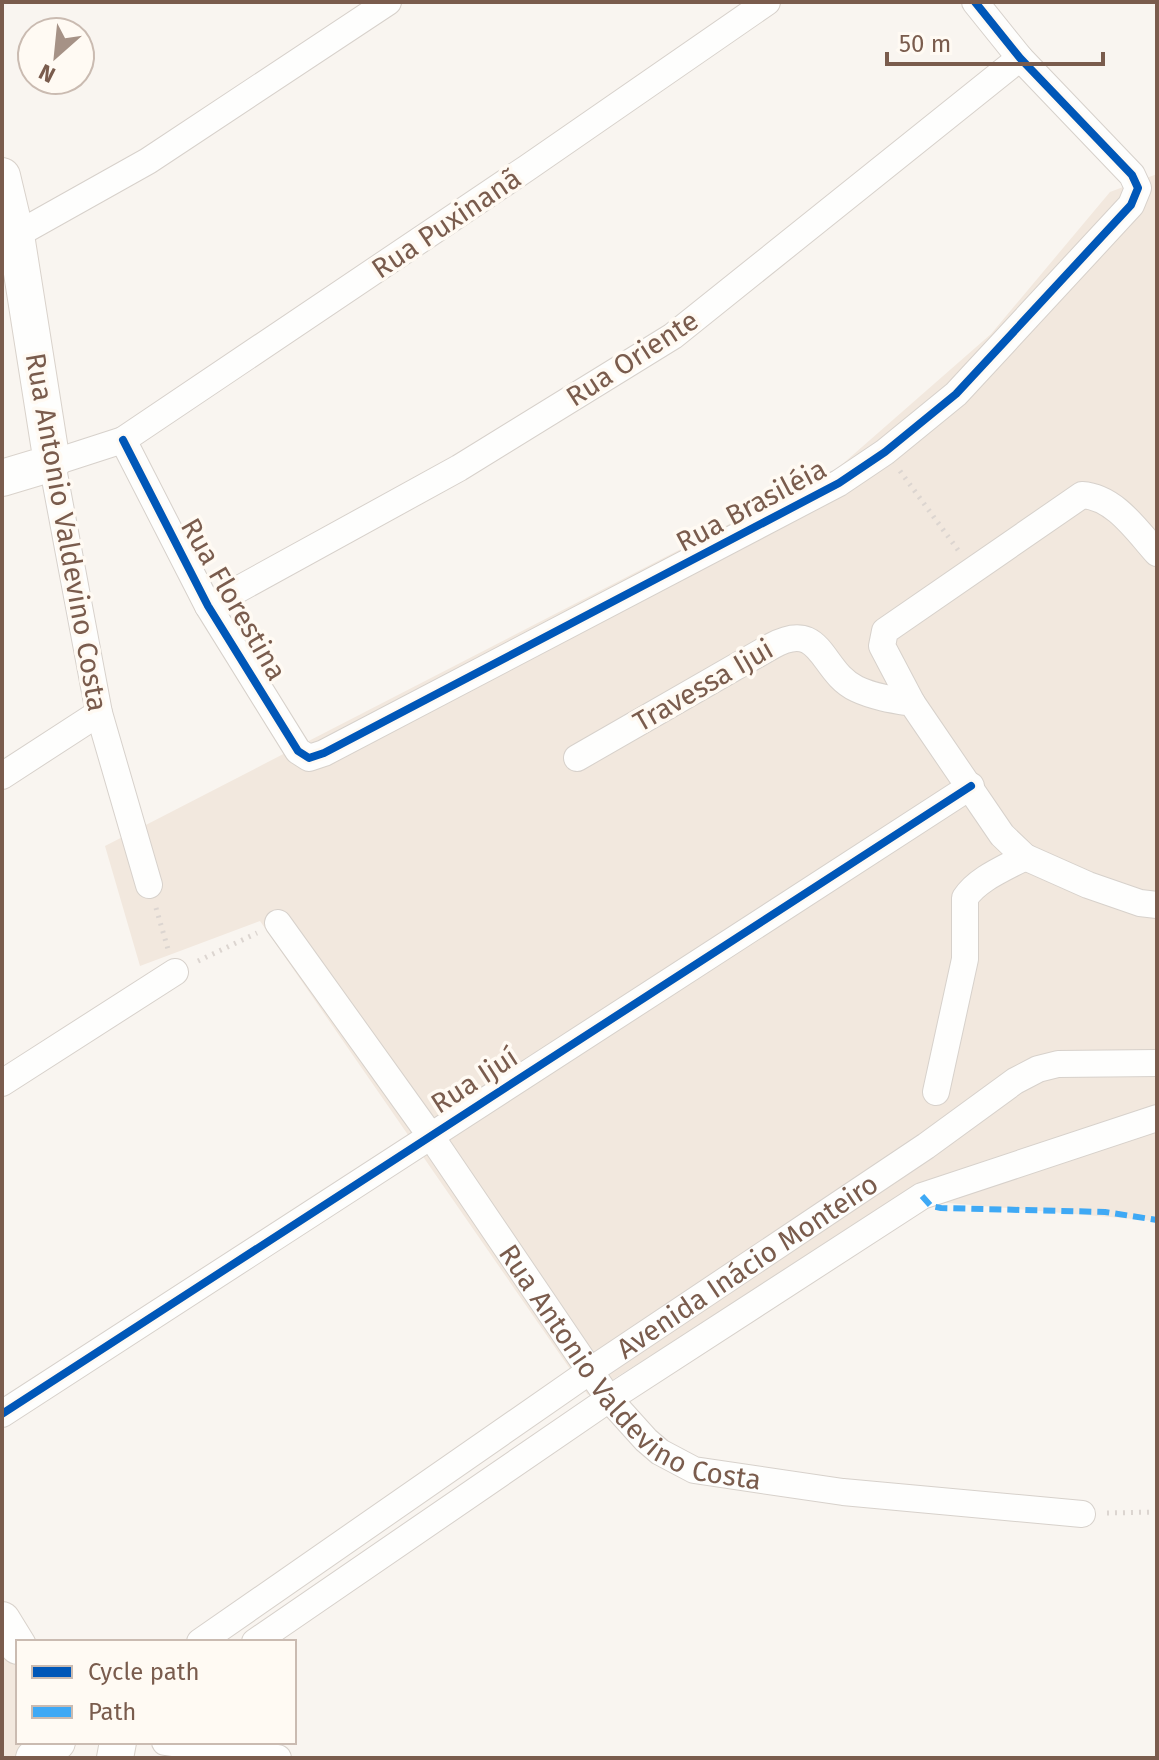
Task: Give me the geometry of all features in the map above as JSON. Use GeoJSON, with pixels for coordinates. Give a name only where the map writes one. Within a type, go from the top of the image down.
{"type":"FeatureCollection","features":[{"type":"Feature","properties":{"kind":"street"},"geometry":{"type":"LineString","coordinates":[[16,235],[148,161],[388,2]]}},
{"type":"Feature","properties":{"kind":"street","name":"Rua Puxinanã"},"geometry":{"type":"LineString","coordinates":[[52,463],[123,440],[767,2]]}},
{"type":"Feature","properties":{"kind":"street"},"geometry":{"type":"LineString","coordinates":[[975,2],[1020,58]]}},
{"type":"Feature","properties":{"kind":"street","name":"Rua Brasiléia"},"geometry":{"type":"LineString","coordinates":[[324,753],[826,490],[885,452],[956,394],[1131,205],[1138,188],[1132,175],[1020,58]]}},
{"type":"Feature","properties":{"kind":"street","name":"Rua Oriente"},"geometry":{"type":"LineString","coordinates":[[208,606],[459,468],[673,336],[1020,58]]}},
{"type":"Feature","properties":{"kind":"street","name":"Rua Antonio Valdevino Costa"},"geometry":{"type":"LineString","coordinates":[[2,176],[16,235],[52,463],[99,713],[152,895]]}},
{"type":"Feature","properties":{"kind":"street","name":"Rua Florestina"},"geometry":{"type":"LineString","coordinates":[[123,440],[208,606],[300,754],[314,758],[324,753]]}},
{"type":"Feature","properties":{"kind":"street"},"geometry":{"type":"LineString","coordinates":[[2,478],[52,463]]}},
{"type":"Feature","properties":{"kind":"street"},"geometry":{"type":"LineString","coordinates":[[1157,553],[1118,510],[1087,495],[971,571],[885,631],[882,637],[882,646],[912,703],[1002,835],[1025,857],[1088,885],[1140,903],[1157,905]]}},
{"type":"Feature","properties":{"kind":"street","name":"Travessa Ijui"},"geometry":{"type":"LineString","coordinates":[[577,758],[772,646],[795,637],[817,646],[841,679],[857,689],[912,703]]}},
{"type":"Feature","properties":{"kind":"street"},"geometry":{"type":"LineString","coordinates":[[2,776],[99,713]]}},
{"type":"Feature","properties":{"kind":"street","name":"Rua Ijuí"},"geometry":{"type":"LineString","coordinates":[[2,1414],[971,786]]}},
{"type":"Feature","properties":{"kind":"street"},"geometry":{"type":"LineString","coordinates":[[936,1092],[965,959],[965,898],[980,884],[1025,857]]}},
{"type":"Feature","properties":{"kind":"street","name":"Rua Antonio Valdevino Costa"},"geometry":{"type":"LineString","coordinates":[[278,923],[430,1135],[609,1399],[646,1440],[694,1470],[843,1492],[1082,1514]]}},
{"type":"Feature","properties":{"kind":"street"},"geometry":{"type":"LineString","coordinates":[[2,1083],[175,972]]}},
{"type":"Feature","properties":{"kind":"street","name":"Avenida Inácio Monteiro"},"geometry":{"type":"LineString","coordinates":[[203,1640],[590,1371],[913,1155],[1015,1081],[1038,1069],[1058,1064],[1157,1063]]}},
{"type":"Feature","properties":{"kind":"street","name":"Avenida Inácio Monteiro"},"geometry":{"type":"LineString","coordinates":[[258,1640],[609,1399],[922,1196],[1157,1118]]}},
{"type":"Feature","properties":{"kind":"street"},"geometry":{"type":"LineString","coordinates":[[2,1620],[16,1643]]}},
{"type":"Feature","properties":{"kind":"street"},"geometry":{"type":"LineString","coordinates":[[34,1758],[54,1744]]}},
{"type":"Feature","properties":{"kind":"street"},"geometry":{"type":"LineString","coordinates":[[179,1744],[278,1758]]}},
{"type":"Feature","properties":{"kind":"path"},"geometry":{"type":"LineString","coordinates":[[885,452],[971,571]]}},
{"type":"Feature","properties":{"kind":"path"},"geometry":{"type":"LineString","coordinates":[[152,895],[175,972],[278,923]]}},
{"type":"Feature","properties":{"kind":"path"},"geometry":{"type":"LineString","coordinates":[[1082,1514],[1157,1512]]}},
{"type":"Feature","properties":{"kind":"shaded area"},"geometry":{"type":"Polygon","coordinates":[[[1157,174],[1157,1221],[901,1199],[588,1395],[260,921],[140,966],[105,846],[838,468],[991,334],[1110,192],[1157,174]]]}},
{"type":"Feature","properties":{"kind":"shaded area"},"geometry":{"type":"Polygon","coordinates":[[[2,1625],[16,1647],[16,1744],[54,1744],[34,1758],[2,1758],[2,1625]]]}},
{"type":"Feature","properties":{"kind":"marked path"},"geometry":{"type":"LineString","coordinates":[[922,1196],[931,1206],[941,1208],[1105,1212],[1157,1220]]}},
{"type":"Feature","properties":{"kind":"cycle path"},"geometry":{"type":"LineString","coordinates":[[123,440],[208,606],[298,751],[309,758],[324,753],[839,483],[885,452],[956,394],[1131,205],[1138,188],[1132,175],[1020,58],[975,2]]}},
{"type":"Feature","properties":{"kind":"cycle path"},"geometry":{"type":"LineString","coordinates":[[2,1414],[971,786]]}}]}
